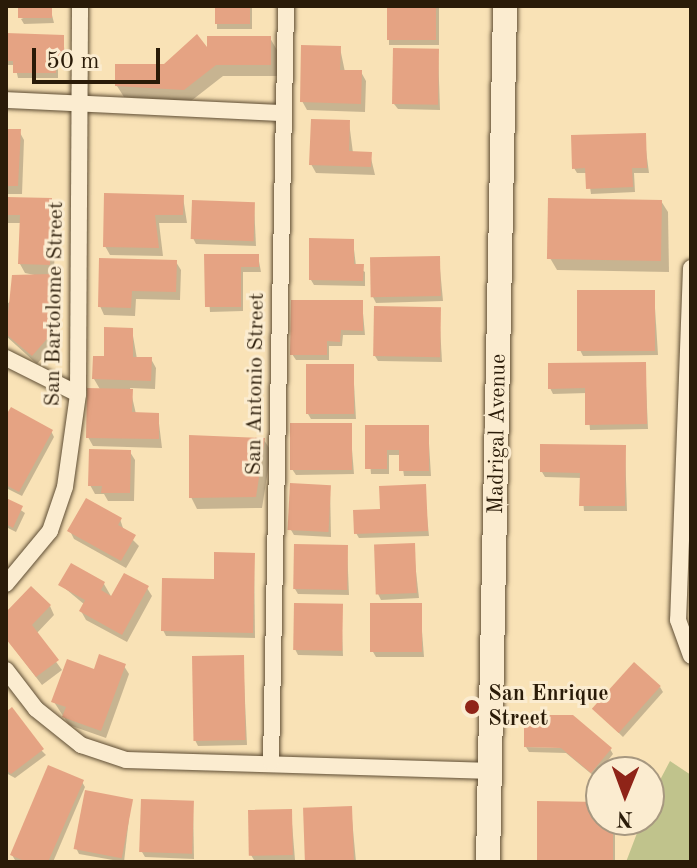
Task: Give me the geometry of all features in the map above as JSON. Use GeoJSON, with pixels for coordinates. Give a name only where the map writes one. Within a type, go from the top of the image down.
{"type":"FeatureCollection","features":[{"type":"Feature","properties":{"kind":"street","name":"San Bartolome Street"},"geometry":{"type":"LineString","coordinates":[[6,584],[50,531],[65,487],[78,394],[80,6]]}},
{"type":"Feature","properties":{"kind":"street","name":"San Antonio Street"},"geometry":{"type":"LineString","coordinates":[[271,762],[286,6]]}},
{"type":"Feature","properties":{"kind":"street","name":"Madrigal Avenue"},"geometry":{"type":"LineString","coordinates":[[488,862],[493,771],[505,6]]}},
{"type":"Feature","properties":{"kind":"street"},"geometry":{"type":"LineString","coordinates":[[6,100],[283,113]]}},
{"type":"Feature","properties":{"kind":"street"},"geometry":{"type":"LineString","coordinates":[[691,268],[689,432],[678,620],[691,656]]}},
{"type":"Feature","properties":{"kind":"street"},"geometry":{"type":"LineString","coordinates":[[6,358],[78,394]]}},
{"type":"Feature","properties":{"kind":"street"},"geometry":{"type":"LineString","coordinates":[[6,670],[36,709],[81,745],[126,760],[493,771]]}},
{"type":"Feature","properties":{"kind":"green space"},"geometry":{"type":"Polygon","coordinates":[[[670,761],[691,775],[691,862],[626,862],[636,836],[665,836],[665,771],[670,761]]]}},
{"type":"Feature","properties":{"kind":"building"},"geometry":{"type":"Polygon","coordinates":[[[18,6],[52,6],[52,18],[18,18],[18,6]]]}},
{"type":"Feature","properties":{"kind":"building"},"geometry":{"type":"Polygon","coordinates":[[[215,6],[250,6],[250,24],[215,24],[215,6]]]}},
{"type":"Feature","properties":{"kind":"building"},"geometry":{"type":"Polygon","coordinates":[[[387,6],[436,6],[436,40],[387,40],[387,6]]]}},
{"type":"Feature","properties":{"kind":"building"},"geometry":{"type":"Polygon","coordinates":[[[6,33],[64,35],[64,61],[56,61],[56,73],[13,73],[13,61],[6,61],[6,33]]]}},
{"type":"Feature","properties":{"kind":"building"},"geometry":{"type":"Polygon","coordinates":[[[197,34],[207,47],[207,36],[271,36],[271,65],[216,65],[184,90],[115,86],[115,64],[164,64],[197,34]]]}},
{"type":"Feature","properties":{"kind":"building"},"geometry":{"type":"Polygon","coordinates":[[[301,45],[341,46],[340,70],[362,70],[361,104],[300,102],[301,45]]]}},
{"type":"Feature","properties":{"kind":"building"},"geometry":{"type":"Polygon","coordinates":[[[393,48],[439,49],[438,105],[392,104],[393,48]]]}},
{"type":"Feature","properties":{"kind":"building"},"geometry":{"type":"Polygon","coordinates":[[[311,119],[350,120],[349,151],[372,152],[371,167],[309,165],[311,119]]]}},
{"type":"Feature","properties":{"kind":"building"},"geometry":{"type":"Polygon","coordinates":[[[6,129],[21,129],[18,186],[6,186],[6,129]]]}},
{"type":"Feature","properties":{"kind":"building"},"geometry":{"type":"Polygon","coordinates":[[[646,133],[647,168],[632,168],[633,187],[586,189],[585,168],[572,169],[571,135],[646,133]]]}},
{"type":"Feature","properties":{"kind":"building"},"geometry":{"type":"Polygon","coordinates":[[[104,193],[184,195],[183,215],[155,215],[159,248],[103,247],[104,193]]]}},
{"type":"Feature","properties":{"kind":"building"},"geometry":{"type":"Polygon","coordinates":[[[6,197],[52,198],[50,265],[18,264],[20,215],[6,215],[6,197]]]}},
{"type":"Feature","properties":{"kind":"building"},"geometry":{"type":"Polygon","coordinates":[[[548,198],[662,200],[661,261],[547,259],[548,198]]]}},
{"type":"Feature","properties":{"kind":"building"},"geometry":{"type":"Polygon","coordinates":[[[192,200],[255,202],[254,241],[191,239],[192,200]]]}},
{"type":"Feature","properties":{"kind":"building"},"geometry":{"type":"Polygon","coordinates":[[[309,238],[354,239],[354,264],[364,264],[363,281],[309,280],[309,238]]]}},
{"type":"Feature","properties":{"kind":"building"},"geometry":{"type":"Polygon","coordinates":[[[204,254],[259,254],[259,267],[241,267],[241,307],[205,307],[204,254]]]}},
{"type":"Feature","properties":{"kind":"building"},"geometry":{"type":"Polygon","coordinates":[[[440,256],[441,296],[371,297],[370,257],[440,256]]]}},
{"type":"Feature","properties":{"kind":"building"},"geometry":{"type":"Polygon","coordinates":[[[99,258],[177,260],[176,292],[132,291],[131,308],[98,307],[99,258]]]}},
{"type":"Feature","properties":{"kind":"building"},"geometry":{"type":"Polygon","coordinates":[[[51,274],[53,332],[32,356],[6,334],[12,275],[51,274]]]}},
{"type":"Feature","properties":{"kind":"building"},"geometry":{"type":"Polygon","coordinates":[[[577,290],[655,290],[655,351],[577,351],[577,290]]]}},
{"type":"Feature","properties":{"kind":"building"},"geometry":{"type":"Polygon","coordinates":[[[291,300],[363,300],[363,331],[341,330],[340,342],[327,341],[327,355],[290,355],[291,300]]]}},
{"type":"Feature","properties":{"kind":"building"},"geometry":{"type":"Polygon","coordinates":[[[374,306],[441,307],[440,357],[373,356],[374,306]]]}},
{"type":"Feature","properties":{"kind":"building"},"geometry":{"type":"Polygon","coordinates":[[[104,327],[133,328],[133,357],[152,357],[151,381],[92,379],[93,356],[104,356],[104,327]]]}},
{"type":"Feature","properties":{"kind":"building"},"geometry":{"type":"Polygon","coordinates":[[[646,362],[647,424],[585,425],[585,388],[548,389],[548,363],[646,362]]]}},
{"type":"Feature","properties":{"kind":"building"},"geometry":{"type":"Polygon","coordinates":[[[306,364],[354,364],[354,414],[306,414],[306,364]]]}},
{"type":"Feature","properties":{"kind":"building"},"geometry":{"type":"Polygon","coordinates":[[[87,388],[133,389],[132,412],[159,413],[159,439],[86,438],[87,388]]]}},
{"type":"Feature","properties":{"kind":"building"},"geometry":{"type":"Polygon","coordinates":[[[11,407],[53,430],[19,492],[6,485],[6,415],[11,407]]]}},
{"type":"Feature","properties":{"kind":"building"},"geometry":{"type":"Polygon","coordinates":[[[290,423],[352,423],[352,470],[290,470],[290,423]]]}},
{"type":"Feature","properties":{"kind":"building"},"geometry":{"type":"Polygon","coordinates":[[[365,425],[429,425],[429,471],[399,471],[399,450],[387,450],[387,469],[365,469],[365,425]]]}},
{"type":"Feature","properties":{"kind":"building"},"geometry":{"type":"Polygon","coordinates":[[[189,435],[265,438],[256,497],[189,498],[189,435]]]}},
{"type":"Feature","properties":{"kind":"building"},"geometry":{"type":"Polygon","coordinates":[[[540,444],[626,445],[625,506],[579,506],[580,473],[540,472],[540,444]]]}},
{"type":"Feature","properties":{"kind":"building"},"geometry":{"type":"Polygon","coordinates":[[[89,449],[131,450],[130,493],[101,493],[102,486],[88,486],[89,449]]]}},
{"type":"Feature","properties":{"kind":"building"},"geometry":{"type":"Polygon","coordinates":[[[290,483],[331,485],[328,532],[288,530],[290,483]]]}},
{"type":"Feature","properties":{"kind":"building"},"geometry":{"type":"Polygon","coordinates":[[[426,484],[428,531],[354,534],[353,510],[380,509],[379,486],[426,484]]]}},
{"type":"Feature","properties":{"kind":"building"},"geometry":{"type":"Polygon","coordinates":[[[6,498],[23,506],[13,528],[6,524],[6,498]]]}},
{"type":"Feature","properties":{"kind":"building"},"geometry":{"type":"Polygon","coordinates":[[[86,498],[122,518],[118,525],[136,535],[121,561],[67,531],[86,498]]]}},
{"type":"Feature","properties":{"kind":"building"},"geometry":{"type":"Polygon","coordinates":[[[415,543],[417,593],[376,594],[374,544],[415,543]]]}},
{"type":"Feature","properties":{"kind":"building"},"geometry":{"type":"Polygon","coordinates":[[[294,544],[348,545],[347,590],[293,589],[294,544]]]}},
{"type":"Feature","properties":{"kind":"building"},"geometry":{"type":"Polygon","coordinates":[[[214,552],[255,553],[253,633],[161,631],[162,578],[214,579],[214,552]]]}},
{"type":"Feature","properties":{"kind":"building"},"geometry":{"type":"Polygon","coordinates":[[[71,563],[105,582],[101,590],[111,596],[124,573],[149,586],[122,635],[79,611],[85,600],[58,585],[71,563]]]}},
{"type":"Feature","properties":{"kind":"building"},"geometry":{"type":"Polygon","coordinates":[[[31,586],[51,605],[32,625],[59,660],[36,677],[6,639],[6,612],[31,586]]]}},
{"type":"Feature","properties":{"kind":"building"},"geometry":{"type":"Polygon","coordinates":[[[294,603],[343,604],[342,651],[293,650],[294,603]]]}},
{"type":"Feature","properties":{"kind":"building"},"geometry":{"type":"Polygon","coordinates":[[[370,603],[422,603],[422,652],[370,652],[370,603]]]}},
{"type":"Feature","properties":{"kind":"building"},"geometry":{"type":"Polygon","coordinates":[[[99,654],[126,664],[101,731],[62,717],[66,707],[51,702],[67,659],[94,669],[99,654]]]}},
{"type":"Feature","properties":{"kind":"building"},"geometry":{"type":"Polygon","coordinates":[[[244,655],[245,740],[193,741],[192,656],[244,655]]]}},
{"type":"Feature","properties":{"kind":"building"},"geometry":{"type":"Polygon","coordinates":[[[634,662],[661,686],[619,733],[592,709],[634,662]]]}},
{"type":"Feature","properties":{"kind":"building"},"geometry":{"type":"Polygon","coordinates":[[[12,707],[44,749],[11,774],[6,770],[6,712],[12,707]]]}},
{"type":"Feature","properties":{"kind":"building"},"geometry":{"type":"Polygon","coordinates":[[[524,715],[573,715],[612,748],[605,756],[585,756],[585,768],[561,748],[524,747],[524,715]]]}},
{"type":"Feature","properties":{"kind":"building"},"geometry":{"type":"Polygon","coordinates":[[[48,765],[84,780],[48,862],[27,862],[10,855],[48,765]]]}},
{"type":"Feature","properties":{"kind":"building"},"geometry":{"type":"Polygon","coordinates":[[[85,790],[133,799],[122,858],[74,849],[85,790]]]}},
{"type":"Feature","properties":{"kind":"building"},"geometry":{"type":"Polygon","coordinates":[[[141,799],[194,801],[192,854],[139,852],[141,799]]]}},
{"type":"Feature","properties":{"kind":"building"},"geometry":{"type":"Polygon","coordinates":[[[537,801],[585,802],[585,836],[613,836],[613,862],[537,862],[537,801]]]}},
{"type":"Feature","properties":{"kind":"building"},"geometry":{"type":"Polygon","coordinates":[[[352,806],[354,862],[305,862],[303,808],[352,806]]]}},
{"type":"Feature","properties":{"kind":"building"},"geometry":{"type":"Polygon","coordinates":[[[292,809],[293,855],[249,856],[248,810],[292,809]]]}},
{"type":"Feature","properties":{"kind":"place","name":"San Enrique Street"},"geometry":{"type":"Point","coordinates":[472,707]}}]}
